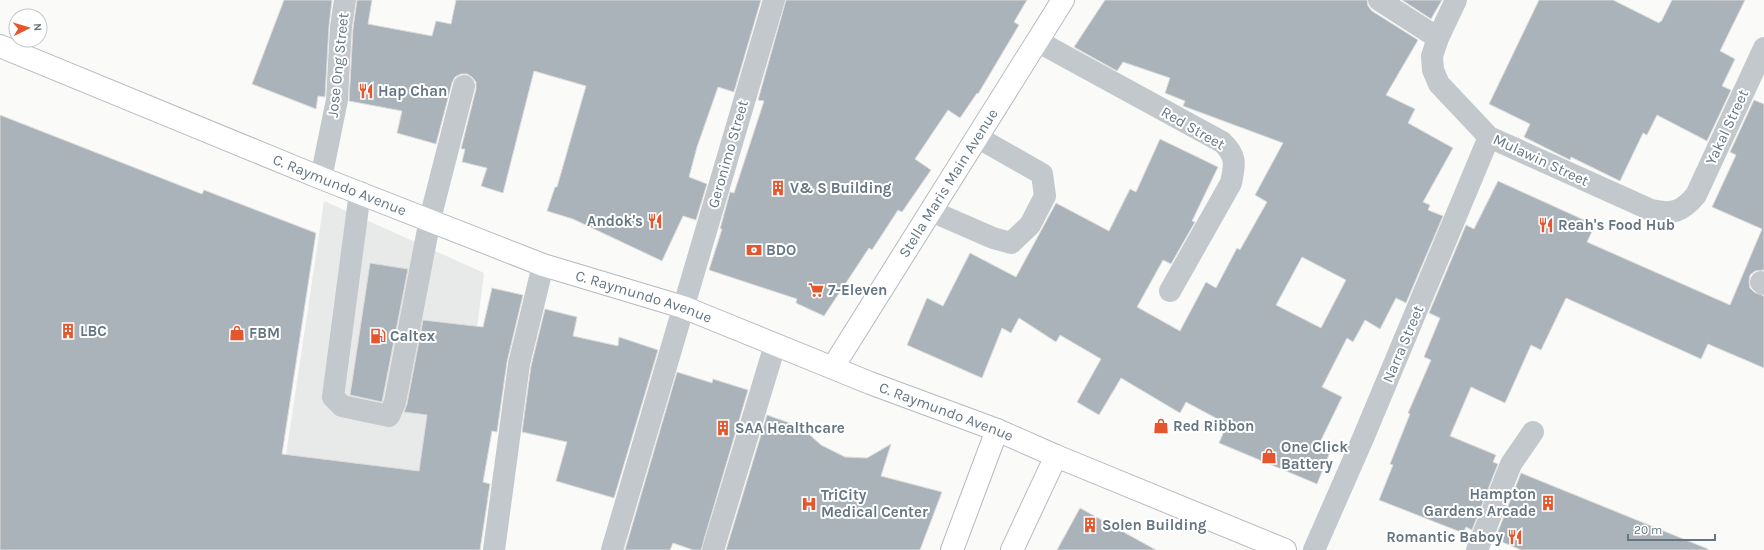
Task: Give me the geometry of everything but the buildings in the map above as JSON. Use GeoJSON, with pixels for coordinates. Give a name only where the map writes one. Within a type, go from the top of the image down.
{"type":"FeatureCollection","features":[{"type":"Feature","properties":{"kind":"main road","name":"Stella Maris Main Avenue"},"geometry":{"type":"LineString","coordinates":[[833,367],[1063,0]]}},
{"type":"Feature","properties":{"kind":"main road","name":"C. Raymundo Avenue"},"geometry":{"type":"LineString","coordinates":[[0,46],[321,178],[543,265],[683,307],[870,383],[997,430],[1056,456],[1285,550]]}},
{"type":"Feature","properties":{"kind":"main road"},"geometry":{"type":"LineString","coordinates":[[952,550],[997,430]]}},
{"type":"Feature","properties":{"kind":"main road"},"geometry":{"type":"LineString","coordinates":[[1012,550],[1056,456]]}},
{"type":"Feature","properties":{"kind":"street","name":"Jose Ong Street"},"geometry":{"type":"LineString","coordinates":[[321,178],[337,100],[341,27],[345,0]]}},
{"type":"Feature","properties":{"kind":"street","name":"Geronimo Street"},"geometry":{"type":"LineString","coordinates":[[612,550],[774,0]]}},
{"type":"Feature","properties":{"kind":"street"},"geometry":{"type":"LineString","coordinates":[[1379,0],[1435,47],[1456,0]]}},
{"type":"Feature","properties":{"kind":"street","name":"Red Street"},"geometry":{"type":"LineString","coordinates":[[1037,41],[1222,142],[1230,150],[1234,158],[1234,169],[1231,183],[1170,291]]}},
{"type":"Feature","properties":{"kind":"street","name":"Mulawin Street"},"geometry":{"type":"LineString","coordinates":[[1435,47],[1433,70],[1439,84],[1489,137],[1652,210],[1664,213],[1676,211],[1688,205]]}},
{"type":"Feature","properties":{"kind":"street","name":"Yakal Street"},"geometry":{"type":"LineString","coordinates":[[1688,205],[1696,195],[1764,48]]}},
{"type":"Feature","properties":{"kind":"street"},"geometry":{"type":"LineString","coordinates":[[360,192],[333,397],[342,406],[389,416],[395,402],[430,220],[464,86]]}},
{"type":"Feature","properties":{"kind":"street"},"geometry":{"type":"LineString","coordinates":[[931,211],[993,238],[1011,243],[1030,225],[1045,196],[1042,174],[977,137]]}},
{"type":"Feature","properties":{"kind":"street","name":"Narra Street"},"geometry":{"type":"LineString","coordinates":[[1314,550],[1364,436],[1489,137]]}},
{"type":"Feature","properties":{"kind":"street"},"geometry":{"type":"LineString","coordinates":[[494,550],[519,364],[543,265]]}},
{"type":"Feature","properties":{"kind":"street"},"geometry":{"type":"LineString","coordinates":[[713,550],[775,345]]}},
{"type":"Feature","properties":{"kind":"street"},"geometry":{"type":"LineString","coordinates":[[1477,550],[1511,464],[1533,432]]}},
{"type":"Feature","properties":{"kind":"shaded area"},"geometry":{"type":"Polygon","coordinates":[[[324,201],[484,273],[458,476],[286,455],[324,201]]]}},
{"type":"Feature","properties":{"kind":"place","name":"Hap Chan"},"geometry":{"type":"Point","coordinates":[366,91]}},
{"type":"Feature","properties":{"kind":"place","name":"V& S Building"},"geometry":{"type":"Point","coordinates":[778,188]}},
{"type":"Feature","properties":{"kind":"place","name":"Andok's"},"geometry":{"type":"Point","coordinates":[655,221]}},
{"type":"Feature","properties":{"kind":"place","name":"Reah's Food Hub"},"geometry":{"type":"Point","coordinates":[1546,225]}},
{"type":"Feature","properties":{"kind":"place","name":"BDO"},"geometry":{"type":"Point","coordinates":[754,250]}},
{"type":"Feature","properties":{"kind":"place","name":"7-Eleven"},"geometry":{"type":"Point","coordinates":[816,290]}},
{"type":"Feature","properties":{"kind":"place","name":"LBC"},"geometry":{"type":"Point","coordinates":[68,331]}},
{"type":"Feature","properties":{"kind":"place","name":"FBM"},"geometry":{"type":"Point","coordinates":[237,333]}},
{"type":"Feature","properties":{"kind":"place","name":"Caltex"},"geometry":{"type":"Point","coordinates":[378,336]}},
{"type":"Feature","properties":{"kind":"place","name":"Red Ribbon"},"geometry":{"type":"Point","coordinates":[1161,426]}},
{"type":"Feature","properties":{"kind":"place","name":"SAA Healthcare"},"geometry":{"type":"Point","coordinates":[723,428]}},
{"type":"Feature","properties":{"kind":"place","name":"One Click Battery"},"geometry":{"type":"Point","coordinates":[1269,456]}},
{"type":"Feature","properties":{"kind":"place","name":"Hampton Gardens Arcade"},"geometry":{"type":"Point","coordinates":[1548,503]}},
{"type":"Feature","properties":{"kind":"place","name":"TriCity Medical Center"},"geometry":{"type":"Point","coordinates":[809,504]}},
{"type":"Feature","properties":{"kind":"place","name":"Solen Building"},"geometry":{"type":"Point","coordinates":[1090,525]}},
{"type":"Feature","properties":{"kind":"place","name":"Romantic Baboy"},"geometry":{"type":"Point","coordinates":[1515,537]}}]}
